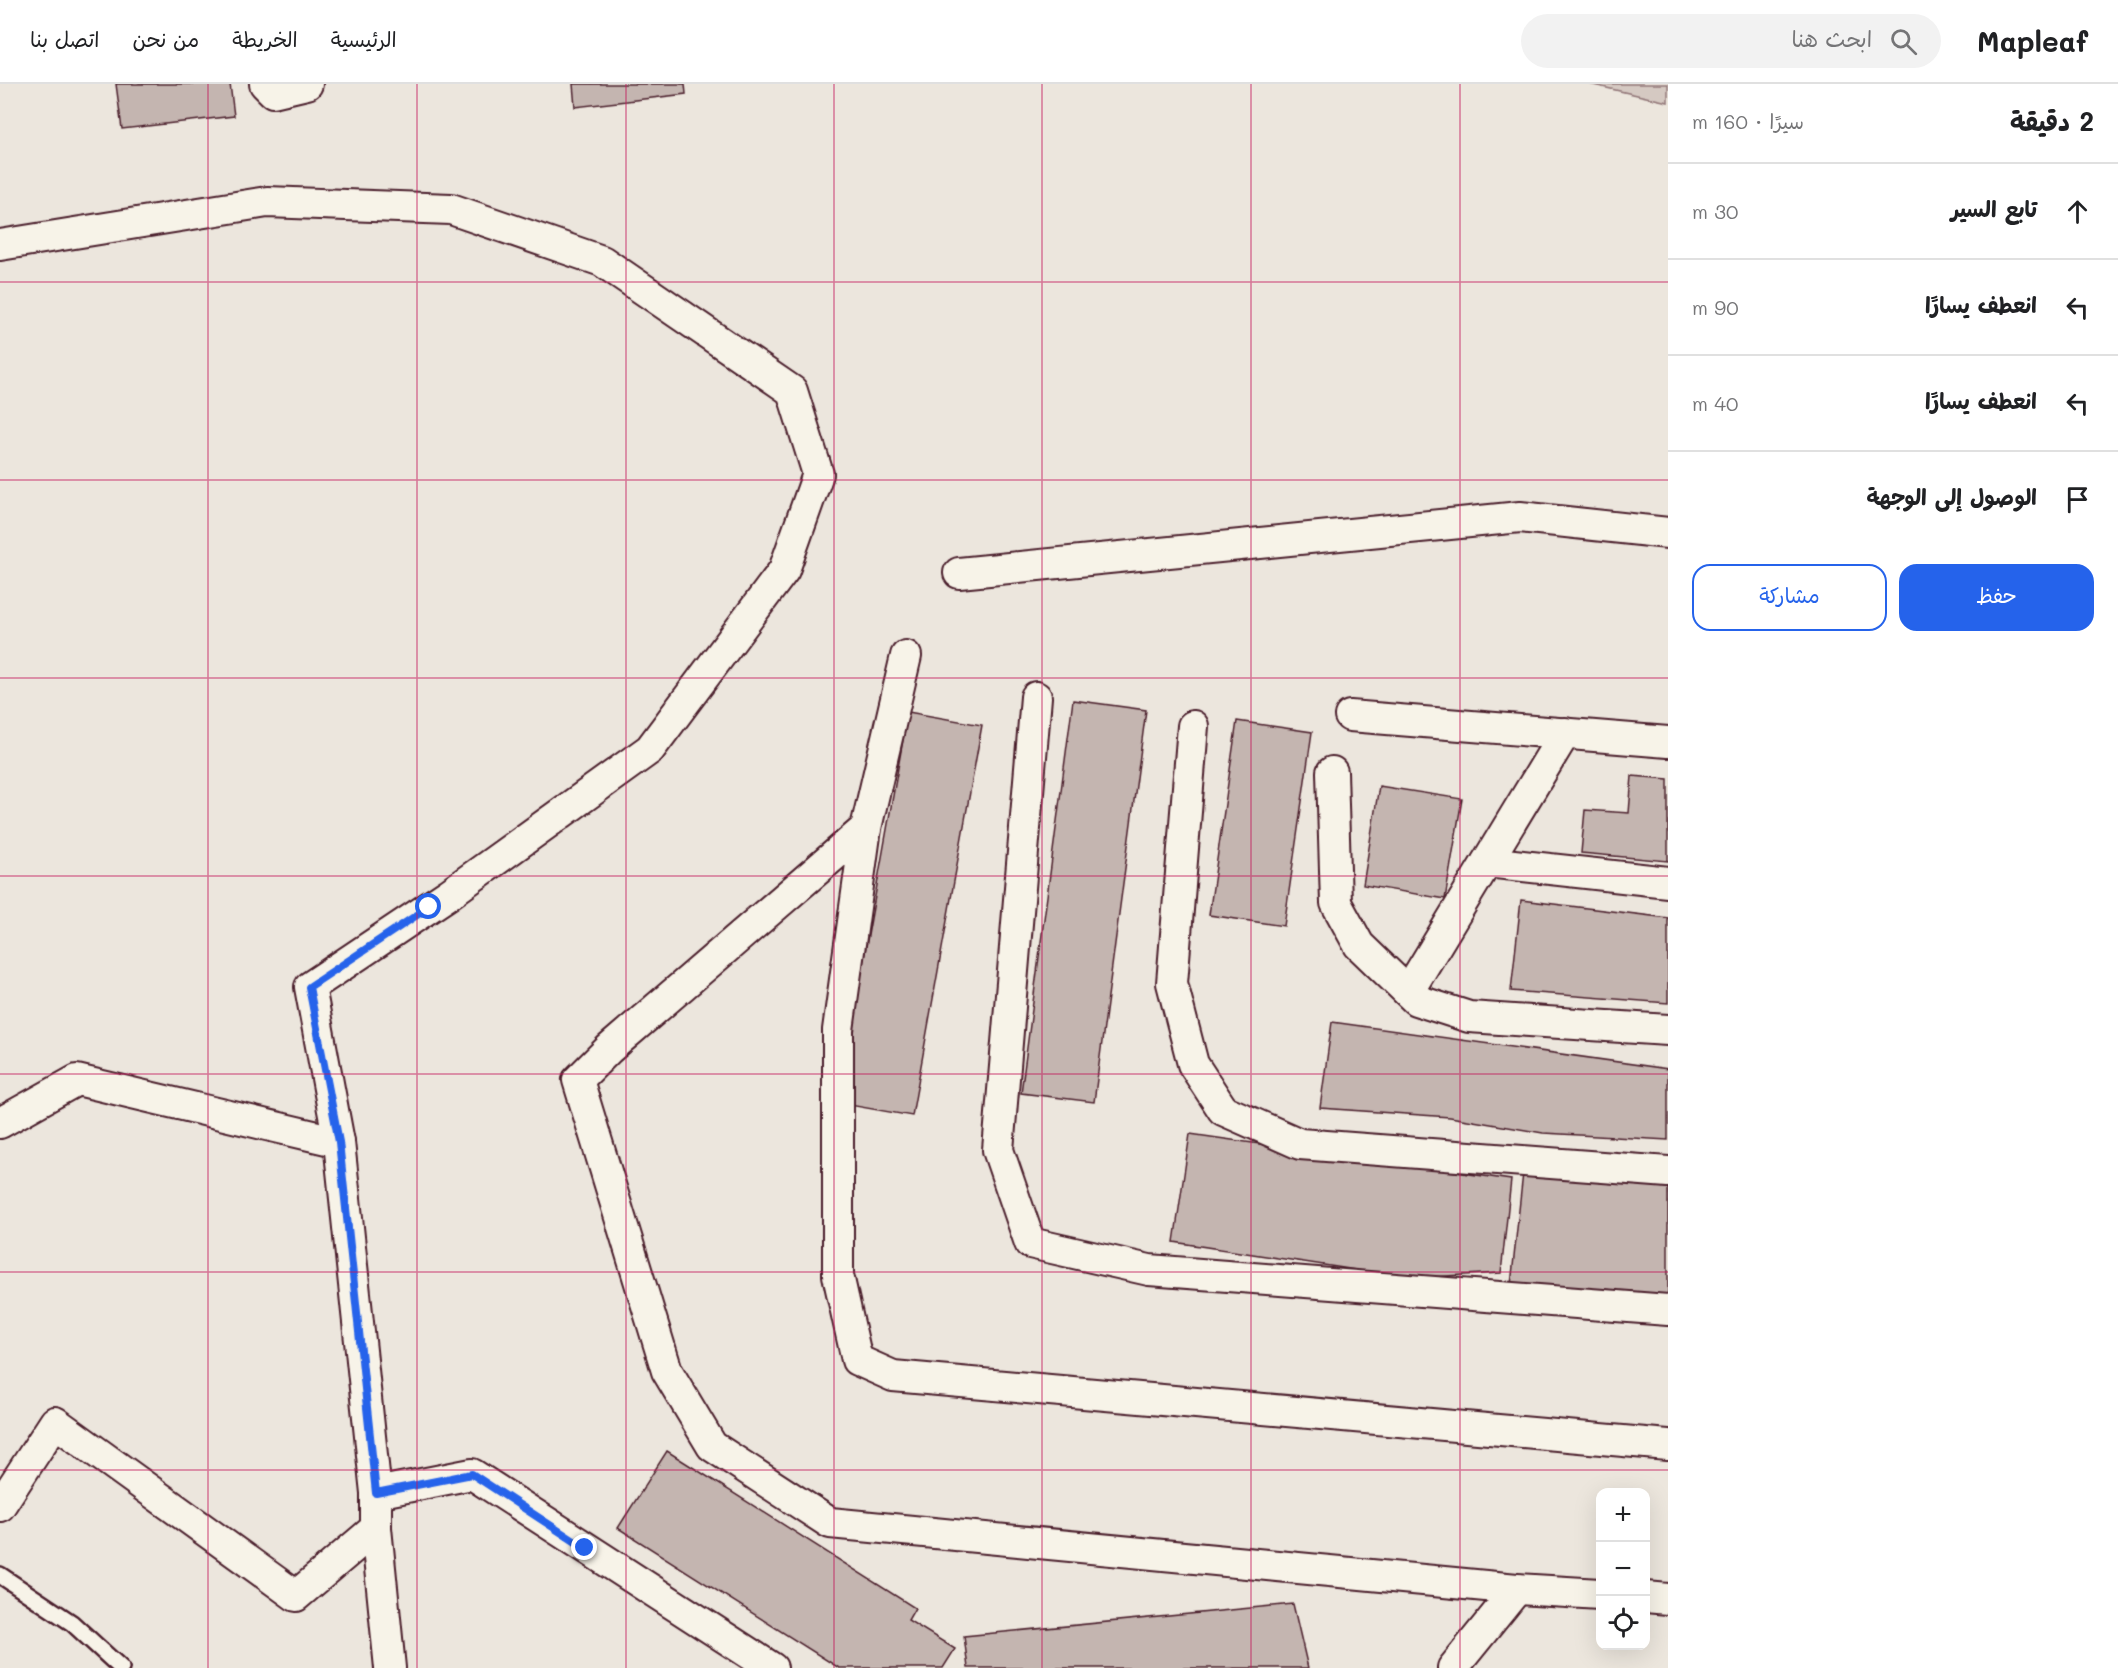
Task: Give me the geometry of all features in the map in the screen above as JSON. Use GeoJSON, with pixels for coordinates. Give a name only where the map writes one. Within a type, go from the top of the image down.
{"type":"FeatureCollection","features":[{"type":"Feature","properties":{"kind":"street"},"geometry":{"type":"LineString","coordinates":[[265,84],[273,92],[307,84]]}},
{"type":"Feature","properties":{"kind":"street"},"geometry":{"type":"LineString","coordinates":[[0,245],[267,202],[451,209],[602,261],[792,391],[818,474],[784,570],[651,749],[449,894],[309,987],[339,1142],[376,1493],[376,1528],[388,1657],[409,1668]]}},
{"type":"Feature","properties":{"kind":"street"},"geometry":{"type":"LineString","coordinates":[[959,573],[1520,517],[1668,533]]}},
{"type":"Feature","properties":{"kind":"street"},"geometry":{"type":"LineString","coordinates":[[906,656],[866,828],[838,1030],[838,1275],[857,1360],[893,1376],[1668,1445]]}},
{"type":"Feature","properties":{"kind":"street"},"geometry":{"type":"LineString","coordinates":[[1036,698],[998,1150],[1030,1243],[1149,1270],[1668,1310]]}},
{"type":"Feature","properties":{"kind":"street"},"geometry":{"type":"LineString","coordinates":[[1350,716],[1668,742]]}},
{"type":"Feature","properties":{"kind":"street"},"geometry":{"type":"LineString","coordinates":[[1193,726],[1172,983],[1193,1064],[1223,1110],[1300,1144],[1668,1173]]}},
{"type":"Feature","properties":{"kind":"street"},"geometry":{"type":"LineString","coordinates":[[1408,992],[1565,734]]}},
{"type":"Feature","properties":{"kind":"street"},"geometry":{"type":"LineString","coordinates":[[1332,772],[1336,903],[1359,945],[1416,1000],[1469,1017],[1668,1030]]}},
{"type":"Feature","properties":{"kind":"street"},"geometry":{"type":"LineString","coordinates":[[866,828],[609,1049],[579,1080],[667,1371],[712,1446],[830,1522],[1517,1589],[1596,1594]]}},
{"type":"Feature","properties":{"kind":"street"},"geometry":{"type":"LineString","coordinates":[[1487,862],[1668,882]]}},
{"type":"Feature","properties":{"kind":"street"},"geometry":{"type":"LineString","coordinates":[[0,1123],[76,1080],[339,1142]]}},
{"type":"Feature","properties":{"kind":"street"},"geometry":{"type":"LineString","coordinates":[[0,1506],[55,1422],[296,1596],[376,1528]]}},
{"type":"Feature","properties":{"kind":"street"},"geometry":{"type":"LineString","coordinates":[[376,1493],[472,1474],[772,1668]]}},
{"type":"Feature","properties":{"kind":"street"},"geometry":{"type":"LineString","coordinates":[[1453,1668],[1517,1589]]}},
{"type":"Feature","properties":{"kind":"street"},"geometry":{"type":"LineString","coordinates":[[1650,1597],[1668,1599]]}},
{"type":"Feature","properties":{"kind":"lane"},"geometry":{"type":"LineString","coordinates":[[0,1575],[72,1623],[121,1668]]}},
{"type":"Feature","properties":{"kind":"shaded area"},"geometry":{"type":"Polygon","coordinates":[[[1589,84],[1668,84],[1668,102],[1589,84]]]}},
{"type":"Feature","properties":{"kind":"building"},"geometry":{"type":"Polygon","coordinates":[[[116,84],[230,84],[234,116],[122,129],[116,84]]]}},
{"type":"Feature","properties":{"kind":"building"},"geometry":{"type":"Polygon","coordinates":[[[573,84],[685,84],[686,94],[575,107],[573,84]]]}},
{"type":"Feature","properties":{"kind":"building"},"geometry":{"type":"Polygon","coordinates":[[[1073,700],[1146,710],[1094,1102],[1021,1093],[1073,700]]]}},
{"type":"Feature","properties":{"kind":"building"},"geometry":{"type":"Polygon","coordinates":[[[908,712],[982,725],[912,1116],[838,1103],[908,712]]]}},
{"type":"Feature","properties":{"kind":"building"},"geometry":{"type":"Polygon","coordinates":[[[1237,721],[1312,732],[1284,926],[1209,915],[1237,721]]]}},
{"type":"Feature","properties":{"kind":"building"},"geometry":{"type":"Polygon","coordinates":[[[1632,776],[1668,779],[1668,861],[1581,853],[1585,810],[1629,813],[1632,776]]]}},
{"type":"Feature","properties":{"kind":"building"},"geometry":{"type":"Polygon","coordinates":[[[1379,786],[1462,799],[1445,899],[1363,885],[1379,786]]]}},
{"type":"Feature","properties":{"kind":"building"},"geometry":{"type":"Polygon","coordinates":[[[1521,900],[1668,918],[1668,1003],[1511,991],[1521,900]]]}},
{"type":"Feature","properties":{"kind":"building"},"geometry":{"type":"Polygon","coordinates":[[[1332,1022],[1668,1069],[1668,1140],[1543,1133],[1450,1117],[1320,1108],[1332,1022]]]}},
{"type":"Feature","properties":{"kind":"building"},"geometry":{"type":"Polygon","coordinates":[[[1190,1134],[1511,1180],[1501,1273],[1409,1278],[1174,1242],[1190,1134]]]}},
{"type":"Feature","properties":{"kind":"building"},"geometry":{"type":"Polygon","coordinates":[[[1523,1173],[1668,1188],[1668,1301],[1511,1285],[1523,1173]]]}},
{"type":"Feature","properties":{"kind":"building"},"geometry":{"type":"Polygon","coordinates":[[[667,1451],[915,1608],[908,1620],[955,1649],[943,1668],[839,1668],[618,1528],[667,1451]]]}},
{"type":"Feature","properties":{"kind":"building"},"geometry":{"type":"Polygon","coordinates":[[[1293,1604],[1308,1668],[968,1668],[964,1636],[1293,1604]]]}},
{"type":"Feature","properties":{"kind":"route"},"geometry":{"type":"LineString","coordinates":[[429,907],[309,987],[339,1142],[376,1493],[472,1474],[585,1548]]}}]}
